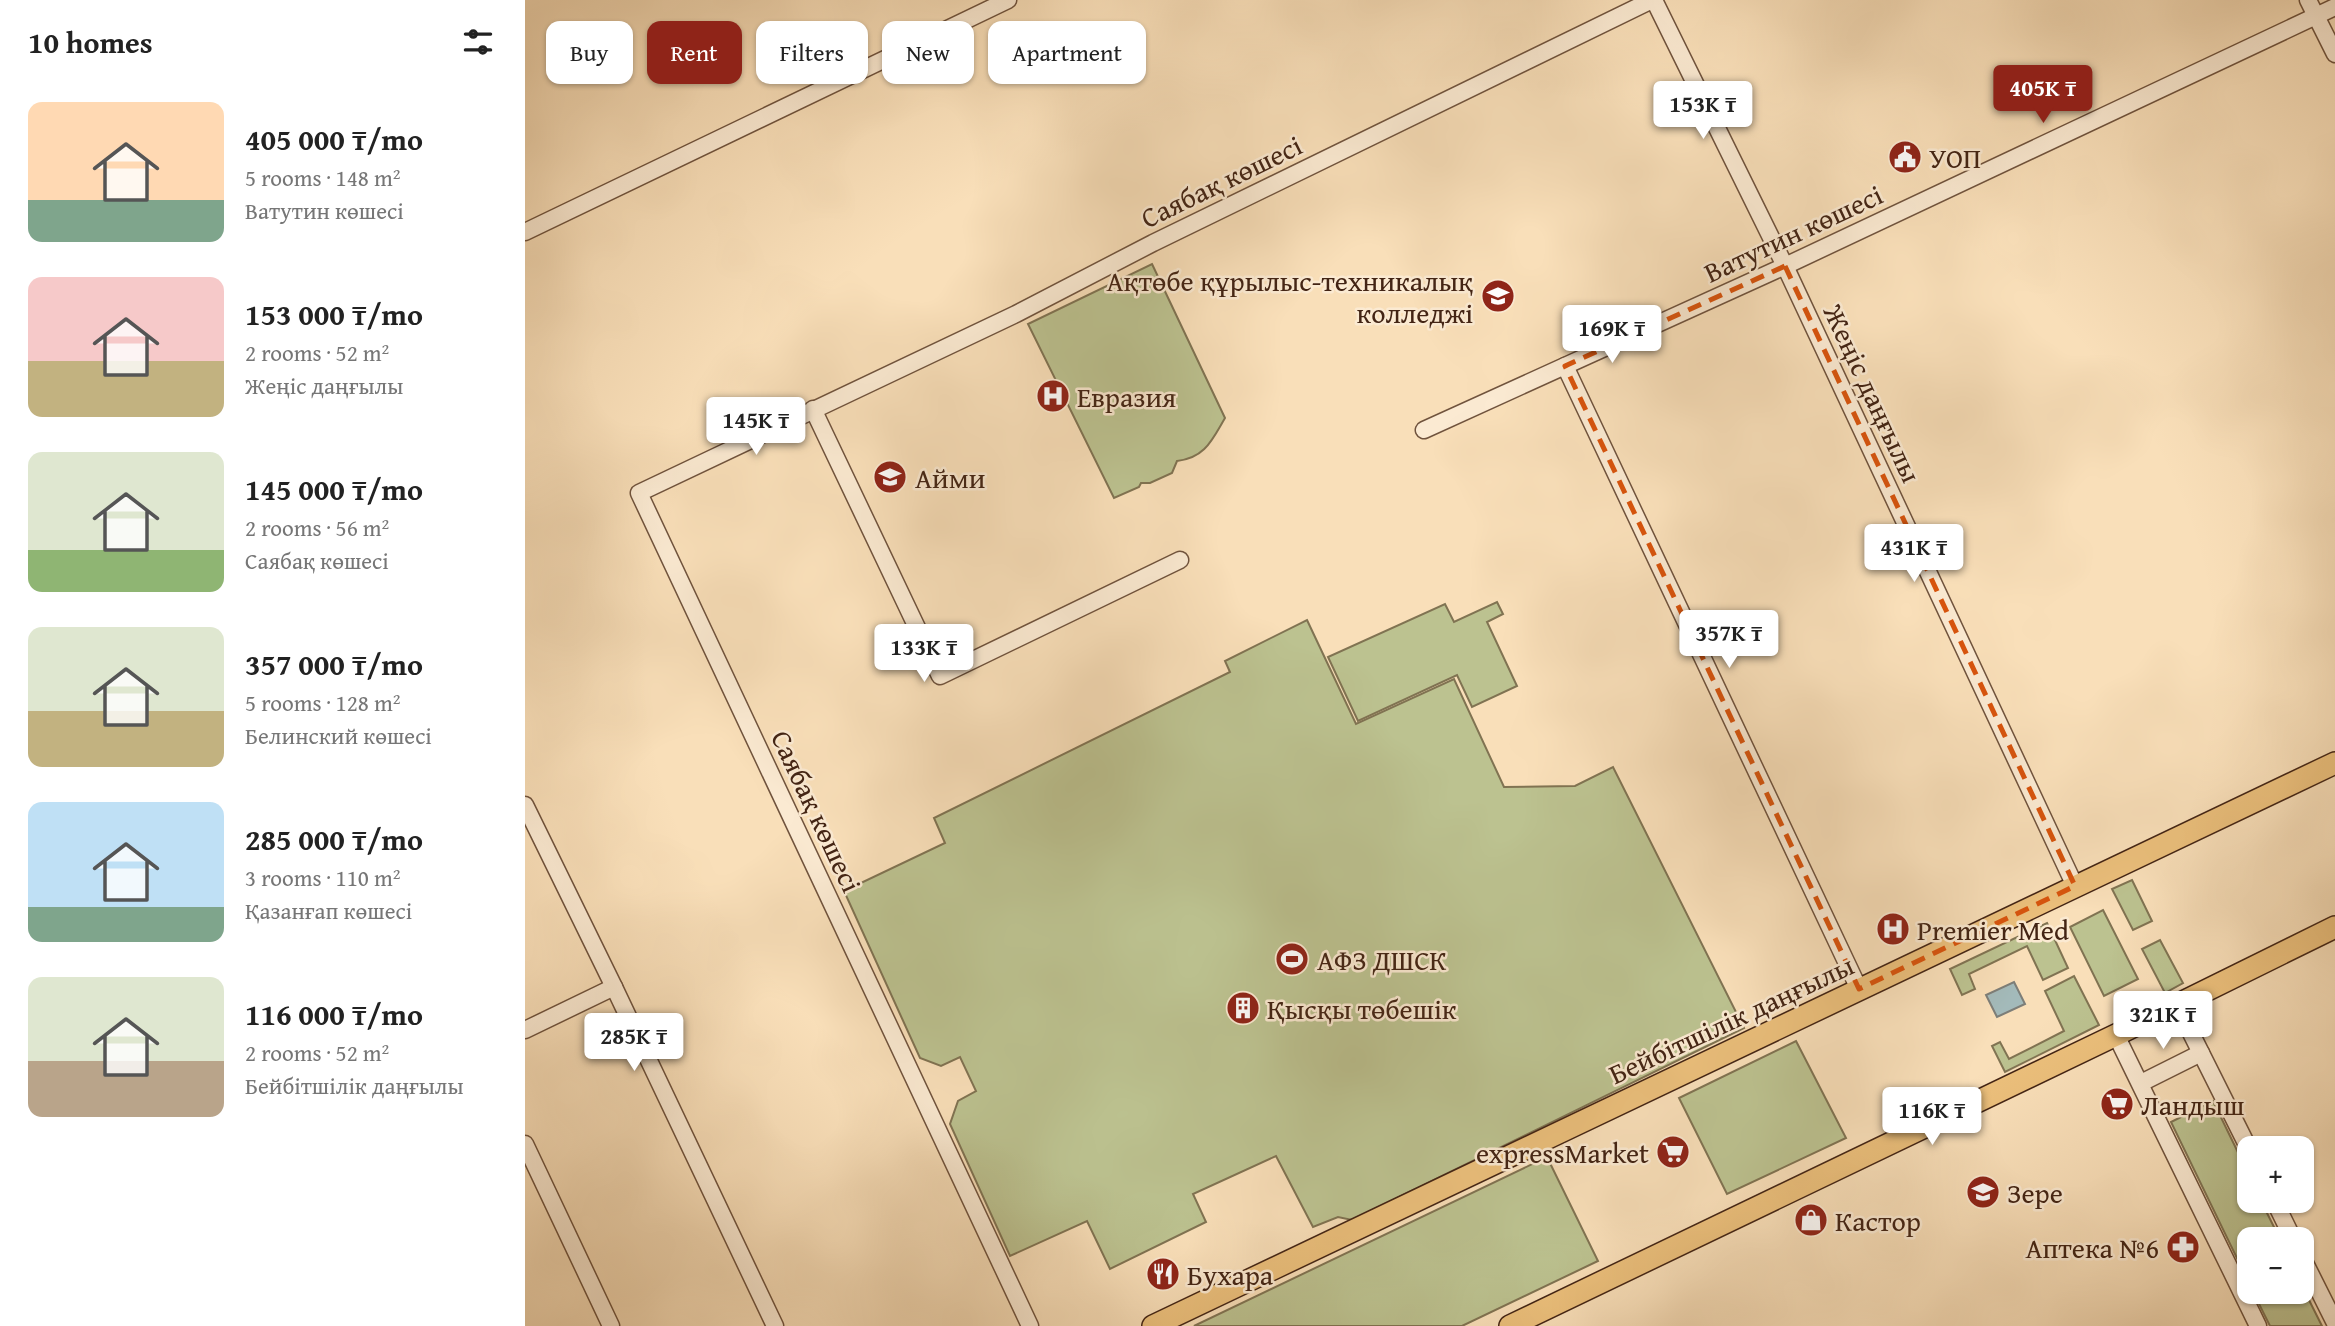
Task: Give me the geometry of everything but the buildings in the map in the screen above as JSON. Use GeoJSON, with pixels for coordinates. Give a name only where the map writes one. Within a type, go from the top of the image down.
{"type":"FeatureCollection","features":[{"type":"Feature","properties":{"kind":"main road","name":"Бейбітшілік даңғылы"},"geometry":{"type":"LineString","coordinates":[[1153,1326],[2335,762]]}},
{"type":"Feature","properties":{"kind":"main road"},"geometry":{"type":"LineString","coordinates":[[1510,1326],[2335,927]]}},
{"type":"Feature","properties":{"kind":"street"},"geometry":{"type":"LineString","coordinates":[[525,232],[1007,0]]}},
{"type":"Feature","properties":{"kind":"street","name":"Жеңіс даңғылы"},"geometry":{"type":"LineString","coordinates":[[1653,0],[1785,266],[2075,886]]}},
{"type":"Feature","properties":{"kind":"street","name":"Саябақ көшесі"},"geometry":{"type":"LineString","coordinates":[[1030,1326],[639,493],[1016,314],[1153,243],[1653,0]]}},
{"type":"Feature","properties":{"kind":"street"},"geometry":{"type":"LineString","coordinates":[[2308,0],[2335,54]]}},
{"type":"Feature","properties":{"kind":"street","name":"Ватутин көшесі"},"geometry":{"type":"LineString","coordinates":[[1423,430],[1785,266],[2335,7]]}},
{"type":"Feature","properties":{"kind":"street"},"geometry":{"type":"LineString","coordinates":[[1565,366],[1859,989]]}},
{"type":"Feature","properties":{"kind":"street"},"geometry":{"type":"LineString","coordinates":[[813,409],[940,676],[1180,560]]}},
{"type":"Feature","properties":{"kind":"street"},"geometry":{"type":"LineString","coordinates":[[525,805],[775,1326]]}},
{"type":"Feature","properties":{"kind":"street"},"geometry":{"type":"LineString","coordinates":[[525,1030],[614,987]]}},
{"type":"Feature","properties":{"kind":"street"},"geometry":{"type":"LineString","coordinates":[[2177,1005],[2242,1136]]}},
{"type":"Feature","properties":{"kind":"street"},"geometry":{"type":"LineString","coordinates":[[2116,1035],[2258,1326]]}},
{"type":"Feature","properties":{"kind":"street"},"geometry":{"type":"LineString","coordinates":[[2141,1083],[2201,1054]]}},
{"type":"Feature","properties":{"kind":"street"},"geometry":{"type":"LineString","coordinates":[[525,1144],[611,1326]]}},
{"type":"Feature","properties":{"kind":"street"},"geometry":{"type":"LineString","coordinates":[[2314,1281],[2335,1323]]}},
{"type":"Feature","properties":{"kind":"highlighted area"},"geometry":{"type":"Polygon","coordinates":[[[1785,266],[2075,886],[1859,989],[1565,366],[1785,266]]]}},
{"type":"Feature","properties":{"kind":"green space"},"geometry":{"type":"Polygon","coordinates":[[[1152,264],[1225,418],[1207,447],[1194,456],[1177,461],[1172,473],[1150,483],[1141,483],[1139,487],[1114,498],[1028,324],[1152,264]]]}},
{"type":"Feature","properties":{"kind":"green space"},"geometry":{"type":"Polygon","coordinates":[[[1497,602],[1503,614],[1487,622],[1517,686],[1472,707],[1457,675],[1358,721],[1328,657],[1445,604],[1454,622],[1497,602]]]}},
{"type":"Feature","properties":{"kind":"green space","name":"АФЗ ДШСК"},"geometry":{"type":"Polygon","coordinates":[[[1307,620],[1356,724],[1454,679],[1504,787],[1575,786],[1613,767],[1744,1028],[1352,1220],[1338,1217],[1313,1227],[1276,1156],[1193,1194],[1206,1222],[1110,1269],[1087,1221],[1010,1256],[950,1124],[958,1101],[976,1091],[960,1057],[941,1066],[920,1058],[844,891],[945,843],[934,818],[1230,672],[1225,661],[1307,620]]]}},
{"type":"Feature","properties":{"kind":"green space"},"geometry":{"type":"Polygon","coordinates":[[[2132,880],[2152,921],[2133,930],[2112,889],[2132,880]]]}},
{"type":"Feature","properties":{"kind":"green space"},"geometry":{"type":"Polygon","coordinates":[[[2103,910],[2138,979],[2104,996],[2070,927],[2103,910]]]}},
{"type":"Feature","properties":{"kind":"green space"},"geometry":{"type":"Polygon","coordinates":[[[2047,923],[2068,968],[2043,980],[2027,946],[1969,974],[1975,989],[1962,995],[1950,969],[2047,923]]]}},
{"type":"Feature","properties":{"kind":"green space"},"geometry":{"type":"Polygon","coordinates":[[[2160,940],[2183,983],[2165,993],[2142,949],[2160,940]]]}},
{"type":"Feature","properties":{"kind":"green space"},"geometry":{"type":"Polygon","coordinates":[[[2074,976],[2099,1025],[2005,1072],[1992,1046],[2000,1042],[2009,1059],[2064,1031],[2045,991],[2074,976]]]}},
{"type":"Feature","properties":{"kind":"green space"},"geometry":{"type":"Polygon","coordinates":[[[1796,1041],[1846,1138],[1727,1194],[1679,1098],[1796,1041]]]}},
{"type":"Feature","properties":{"kind":"green space"},"geometry":{"type":"Polygon","coordinates":[[[2213,1101],[2237,1150],[2237,1213],[2267,1213],[2274,1227],[2237,1227],[2237,1258],[2171,1122],[2213,1101]]]}},
{"type":"Feature","properties":{"kind":"green space"},"geometry":{"type":"Polygon","coordinates":[[[1547,1157],[1598,1261],[1462,1326],[1194,1326],[1547,1157]]]}},
{"type":"Feature","properties":{"kind":"green space"},"geometry":{"type":"Polygon","coordinates":[[[2259,1304],[2311,1304],[2322,1326],[2270,1326],[2259,1304]]]}},
{"type":"Feature","properties":{"kind":"water"},"geometry":{"type":"Polygon","coordinates":[[[2014,982],[2025,1004],[1997,1017],[1986,995],[2014,982]]]}},
{"type":"Feature","properties":{"kind":"place","name":"УОП"},"geometry":{"type":"Point","coordinates":[1905,157]}},
{"type":"Feature","properties":{"kind":"place","name":"Ақтөбе құрылыс-техникалық колледжі"},"geometry":{"type":"Point","coordinates":[1498,296]}},
{"type":"Feature","properties":{"kind":"place","name":"Евразия"},"geometry":{"type":"Point","coordinates":[1053,396]}},
{"type":"Feature","properties":{"kind":"place","name":"Айми"},"geometry":{"type":"Point","coordinates":[890,477]}},
{"type":"Feature","properties":{"kind":"place","name":"Premier Med"},"geometry":{"type":"Point","coordinates":[1893,929]}},
{"type":"Feature","properties":{"kind":"place","name":"АФЗ ДШСК"},"geometry":{"type":"Point","coordinates":[1292,959]}},
{"type":"Feature","properties":{"kind":"place","name":"Қысқы төбешік"},"geometry":{"type":"Point","coordinates":[1243,1008]}},
{"type":"Feature","properties":{"kind":"place","name":"Ландыш"},"geometry":{"type":"Point","coordinates":[2117,1104]}},
{"type":"Feature","properties":{"kind":"place","name":"expressMarket"},"geometry":{"type":"Point","coordinates":[1673,1152]}},
{"type":"Feature","properties":{"kind":"place","name":"Зере"},"geometry":{"type":"Point","coordinates":[1983,1192]}},
{"type":"Feature","properties":{"kind":"place","name":"Кастор"},"geometry":{"type":"Point","coordinates":[1811,1220]}},
{"type":"Feature","properties":{"kind":"place","name":"Аптека №6"},"geometry":{"type":"Point","coordinates":[2183,1247]}},
{"type":"Feature","properties":{"kind":"place","name":"Бухара"},"geometry":{"type":"Point","coordinates":[1163,1274]}}]}
